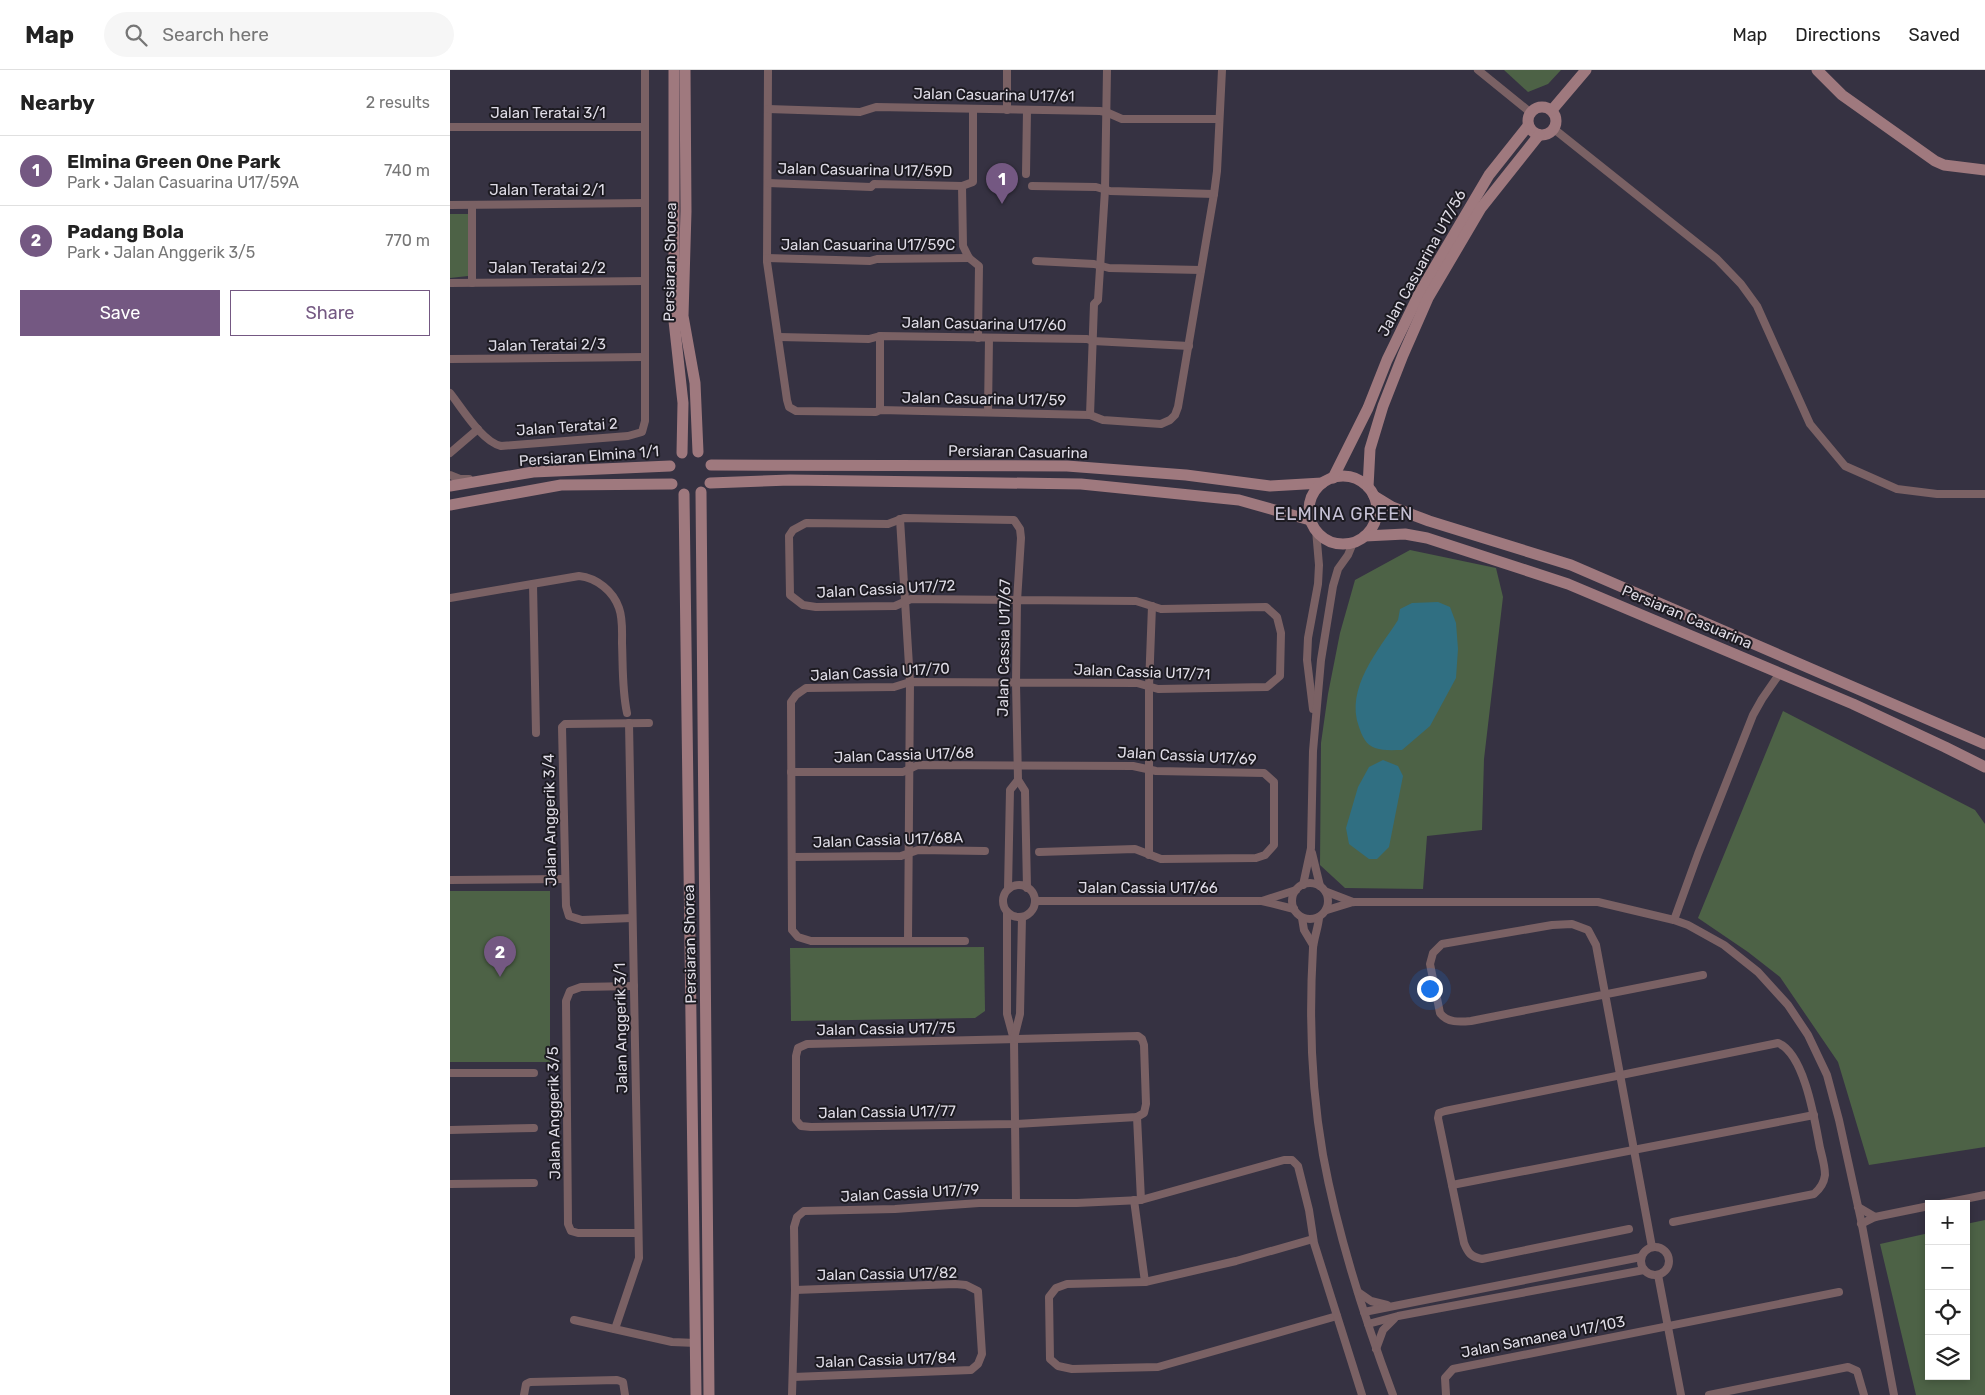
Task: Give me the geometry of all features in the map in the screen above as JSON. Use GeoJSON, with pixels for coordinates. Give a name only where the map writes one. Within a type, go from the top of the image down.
{"type":"FeatureCollection","features":[{"type":"Feature","properties":{"kind":"street"},"geometry":{"type":"LineString","coordinates":[[645,70],[645,357]]}},
{"type":"Feature","properties":{"kind":"street","name":"Persiaran Shorea"},"geometry":{"type":"LineString","coordinates":[[674,70],[674,321],[683,403],[682,453]]}},
{"type":"Feature","properties":{"kind":"street","name":"Persiaran Shorea"},"geometry":{"type":"LineString","coordinates":[[685,70],[686,211],[683,316],[694,383],[698,452]]}},
{"type":"Feature","properties":{"kind":"street","name":"Jalan Casuarina U17/59"},"geometry":{"type":"LineString","coordinates":[[768,70],[767,258],[779,336],[786,400],[790,408],[796,411],[876,412],[880,410],[1090,415],[1103,420],[1161,424],[1170,420],[1175,415],[1178,407],[1202,270],[1217,171],[1218,119],[1222,70]]}},
{"type":"Feature","properties":{"kind":"street"},"geometry":{"type":"LineString","coordinates":[[1006,110],[1007,70]]}},
{"type":"Feature","properties":{"kind":"street"},"geometry":{"type":"LineString","coordinates":[[1090,415],[1094,304],[1098,300],[1105,190],[1107,70]]}},
{"type":"Feature","properties":{"kind":"street"},"geometry":{"type":"LineString","coordinates":[[1478,70],[1530,112]]}},
{"type":"Feature","properties":{"kind":"street"},"geometry":{"type":"LineString","coordinates":[[1552,110],[1586,70]]}},
{"type":"Feature","properties":{"kind":"street"},"geometry":{"type":"LineString","coordinates":[[1817,70],[1842,95],[1935,161],[1985,170]]}},
{"type":"Feature","properties":{"kind":"street"},"geometry":{"type":"LineString","coordinates":[[1543,106],[1552,110],[1556,118],[1554,129],[1548,134],[1539,135],[1531,130],[1528,126],[1530,112],[1543,106]]}},
{"type":"Feature","properties":{"kind":"street","name":"Jalan Casuarina U17/61"},"geometry":{"type":"LineString","coordinates":[[768,109],[860,112],[876,107],[1027,110],[1106,112],[1122,119],[1218,119]]}},
{"type":"Feature","properties":{"kind":"street"},"geometry":{"type":"LineString","coordinates":[[973,109],[972,182],[962,186],[963,246],[969,258],[979,266],[978,338]]}},
{"type":"Feature","properties":{"kind":"street"},"geometry":{"type":"LineString","coordinates":[[1026,174],[1027,110]]}},
{"type":"Feature","properties":{"kind":"street","name":"Jalan Casuarina U17/56"},"geometry":{"type":"LineString","coordinates":[[1328,480],[1368,408],[1387,360],[1424,284],[1489,174],[1528,126]]}},
{"type":"Feature","properties":{"kind":"street","name":"Jalan Teratai 3/1"},"geometry":{"type":"LineString","coordinates":[[450,127],[645,127]]}},
{"type":"Feature","properties":{"kind":"street"},"geometry":{"type":"LineString","coordinates":[[1554,129],[1717,259],[1742,284],[1757,306],[1810,424],[1845,466],[1897,489],[1937,494],[1985,494]]}},
{"type":"Feature","properties":{"kind":"street","name":"Jalan Casuarina U17/56"},"geometry":{"type":"LineString","coordinates":[[1371,491],[1370,449],[1380,415],[1402,355],[1428,298],[1481,208],[1539,135]]}},
{"type":"Feature","properties":{"kind":"street","name":"Jalan Casuarina U17/59D"},"geometry":{"type":"LineString","coordinates":[[768,183],[871,187],[874,184],[962,186]]}},
{"type":"Feature","properties":{"kind":"street"},"geometry":{"type":"LineString","coordinates":[[1032,186],[1096,187],[1105,190],[1214,194]]}},
{"type":"Feature","properties":{"kind":"street","name":"Jalan Teratai 2/1"},"geometry":{"type":"LineString","coordinates":[[450,205],[645,203]]}},
{"type":"Feature","properties":{"kind":"street"},"geometry":{"type":"LineString","coordinates":[[472,205],[472,283]]}},
{"type":"Feature","properties":{"kind":"street","name":"Jalan Casuarina U17/59C"},"geometry":{"type":"LineString","coordinates":[[767,258],[870,261],[877,259],[969,258]]}},
{"type":"Feature","properties":{"kind":"street"},"geometry":{"type":"LineString","coordinates":[[1036,261],[1099,265],[1109,268],[1202,270]]}},
{"type":"Feature","properties":{"kind":"street","name":"Jalan Teratai 2/2"},"geometry":{"type":"LineString","coordinates":[[450,283],[645,282]]}},
{"type":"Feature","properties":{"kind":"street","name":"Jalan Casuarina U17/60"},"geometry":{"type":"LineString","coordinates":[[779,336],[869,339],[880,336],[1087,339],[1093,342],[1188,346]]}},
{"type":"Feature","properties":{"kind":"street"},"geometry":{"type":"LineString","coordinates":[[880,336],[880,410]]}},
{"type":"Feature","properties":{"kind":"street"},"geometry":{"type":"LineString","coordinates":[[988,412],[989,338]]}},
{"type":"Feature","properties":{"kind":"street","name":"Jalan Teratai 2/3"},"geometry":{"type":"LineString","coordinates":[[450,359],[645,357]]}},
{"type":"Feature","properties":{"kind":"street","name":"Jalan Teratai 2"},"geometry":{"type":"LineString","coordinates":[[478,429],[494,444],[501,446],[628,436],[642,432],[645,421],[645,357]]}},
{"type":"Feature","properties":{"kind":"street"},"geometry":{"type":"LineString","coordinates":[[450,453],[478,429],[451,396]]}},
{"type":"Feature","properties":{"kind":"street"},"geometry":{"type":"LineString","coordinates":[[698,452],[711,465],[713,471],[710,483],[695,494],[684,494],[672,484],[669,475],[670,466],[675,458],[682,453],[698,452]]}},
{"type":"Feature","properties":{"kind":"street","name":"Persiaran Casuarina"},"geometry":{"type":"LineString","coordinates":[[711,465],[1067,466],[1186,476],[1270,486],[1328,480]]}},
{"type":"Feature","properties":{"kind":"street","name":"Persiaran Elmina 1/1"},"geometry":{"type":"LineString","coordinates":[[450,486],[533,472],[670,466]]}},
{"type":"Feature","properties":{"kind":"street"},"geometry":{"type":"LineString","coordinates":[[450,475],[460,479],[472,479],[533,472]]}},
{"type":"Feature","properties":{"kind":"street"},"geometry":{"type":"LineString","coordinates":[[1313,525],[1323,537],[1332,542],[1342,544],[1353,543],[1365,536],[1375,521],[1376,504],[1371,491],[1361,481],[1352,478],[1328,480],[1315,490],[1311,500],[1309,510],[1319,565],[1318,584],[1308,638],[1307,660],[1315,726]]}},
{"type":"Feature","properties":{"kind":"street","name":"Persiaran Casuarina"},"geometry":{"type":"LineString","coordinates":[[710,483],[790,480],[1081,484],[1239,500],[1313,525]]}},
{"type":"Feature","properties":{"kind":"street","name":"Persiaran Elmina 1/1"},"geometry":{"type":"LineString","coordinates":[[450,505],[561,485],[672,484]]}},
{"type":"Feature","properties":{"kind":"street","name":"Persiaran Casuarina"},"geometry":{"type":"LineString","coordinates":[[1371,491],[1392,507],[1429,521],[1571,565],[1985,744]]}},
{"type":"Feature","properties":{"kind":"street","name":"Persiaran Shorea"},"geometry":{"type":"LineString","coordinates":[[700,492],[709,1395]]}},
{"type":"Feature","properties":{"kind":"street","name":"Persiaran Shorea"},"geometry":{"type":"LineString","coordinates":[[684,494],[696,1395]]}},
{"type":"Feature","properties":{"kind":"street"},"geometry":{"type":"LineString","coordinates":[[900,519],[910,682],[908,941],[965,941]]}},
{"type":"Feature","properties":{"kind":"street","name":"Jalan Cassia U17/67"},"geometry":{"type":"LineString","coordinates":[[900,519],[1014,520],[1020,528],[1016,683],[1018,780],[1025,791],[1027,888]]}},
{"type":"Feature","properties":{"kind":"street","name":"Jalan Cassia U17/72"},"geometry":{"type":"LineString","coordinates":[[900,519],[888,524],[806,523],[793,530],[789,536],[790,595],[803,605],[816,607],[895,606],[912,599],[1136,601],[1161,609],[1266,607],[1277,617],[1281,633]]}},
{"type":"Feature","properties":{"kind":"street","name":"Persiaran Casuarina"},"geometry":{"type":"LineString","coordinates":[[1365,536],[1405,534],[1427,538],[1568,584],[1780,673],[1985,767]]}},
{"type":"Feature","properties":{"kind":"street"},"geometry":{"type":"LineString","coordinates":[[1320,886],[1311,848],[1315,726],[1321,660],[1332,586],[1338,569],[1348,555],[1353,543]]}},
{"type":"Feature","properties":{"kind":"street"},"geometry":{"type":"LineString","coordinates":[[450,598],[579,576],[585,576],[608,589],[619,608],[621,618],[624,692],[628,713]]}},
{"type":"Feature","properties":{"kind":"street"},"geometry":{"type":"LineString","coordinates":[[533,584],[536,733]]}},
{"type":"Feature","properties":{"kind":"street"},"geometry":{"type":"LineString","coordinates":[[1039,852],[1135,849],[1150,854],[1149,686],[1152,606]]}},
{"type":"Feature","properties":{"kind":"street","name":"Jalan Cassia U17/71"},"geometry":{"type":"LineString","coordinates":[[1016,683],[1137,683],[1158,689],[1267,688],[1280,676],[1281,633]]}},
{"type":"Feature","properties":{"kind":"street"},"geometry":{"type":"LineString","coordinates":[[1674,920],[1753,715],[1780,673]]}},
{"type":"Feature","properties":{"kind":"street","name":"Jalan Cassia U17/70"},"geometry":{"type":"LineString","coordinates":[[908,941],[811,941],[798,938],[792,930],[791,702],[796,695],[806,688],[894,687],[910,682],[1016,683]]}},
{"type":"Feature","properties":{"kind":"street"},"geometry":{"type":"LineString","coordinates":[[629,723],[649,723]]}},
{"type":"Feature","properties":{"kind":"street","name":"Jalan Anggerik 3/4"},"geometry":{"type":"LineString","coordinates":[[629,723],[565,724],[562,727],[565,879],[566,906],[569,916],[582,920],[632,918]]}},
{"type":"Feature","properties":{"kind":"street","name":"Jalan Anggerik 3/1"},"geometry":{"type":"LineString","coordinates":[[615,1328],[639,1258],[629,723]]}},
{"type":"Feature","properties":{"kind":"street","name":"Jalan Cassia U17/68"},"geometry":{"type":"LineString","coordinates":[[791,772],[903,772],[918,765],[1018,766]]}},
{"type":"Feature","properties":{"kind":"street","name":"Jalan Cassia U17/69"},"geometry":{"type":"LineString","coordinates":[[1018,766],[1132,766],[1156,771],[1264,773],[1274,782],[1274,845],[1265,855],[1256,858],[1161,859],[1150,854]]}},
{"type":"Feature","properties":{"kind":"street","name":"Jalan Cassia U17/67"},"geometry":{"type":"LineString","coordinates":[[1008,889],[1010,790],[1018,780]]}},
{"type":"Feature","properties":{"kind":"street"},"geometry":{"type":"LineString","coordinates":[[1008,841],[1025,841]]}},
{"type":"Feature","properties":{"kind":"street"},"geometry":{"type":"LineString","coordinates":[[1311,848],[1299,887],[1292,899],[1294,909],[1302,918],[1304,930],[1313,945]]}},
{"type":"Feature","properties":{"kind":"street","name":"Jalan Cassia U17/68A"},"geometry":{"type":"LineString","coordinates":[[792,857],[902,856],[918,850],[985,851]]}},
{"type":"Feature","properties":{"kind":"street"},"geometry":{"type":"LineString","coordinates":[[450,880],[565,879]]}},
{"type":"Feature","properties":{"kind":"street"},"geometry":{"type":"LineString","coordinates":[[1299,887],[1308,883],[1320,886],[1327,892],[1353,902]]}},
{"type":"Feature","properties":{"kind":"street"},"geometry":{"type":"LineString","coordinates":[[1008,912],[1016,917],[1031,911],[1035,901],[1031,891],[1017,885],[1008,889],[1003,903],[1008,912],[1007,1014],[1014,1040]]}},
{"type":"Feature","properties":{"kind":"street","name":"Jalan Cassia U17/66"},"geometry":{"type":"LineString","coordinates":[[1262,901],[1299,887]]}},
{"type":"Feature","properties":{"kind":"street"},"geometry":{"type":"LineString","coordinates":[[1327,892],[1329,898],[1327,910]]}},
{"type":"Feature","properties":{"kind":"street","name":"Jalan Cassia U17/66"},"geometry":{"type":"LineString","coordinates":[[1035,901],[1262,901],[1294,909]]}},
{"type":"Feature","properties":{"kind":"street"},"geometry":{"type":"LineString","coordinates":[[1302,918],[1313,920],[1319,918],[1327,910],[1353,902],[1598,902],[1688,925],[1724,945],[1758,972],[1788,1005],[1808,1034],[1827,1075],[1858,1207],[1894,1395]]}},
{"type":"Feature","properties":{"kind":"street"},"geometry":{"type":"LineString","coordinates":[[1016,1202],[1014,1040],[1020,1014],[1022,916]]}},
{"type":"Feature","properties":{"kind":"street"},"geometry":{"type":"LineString","coordinates":[[1319,918],[1313,945],[1312,1032],[1315,1092],[1323,1154],[1335,1211],[1358,1292],[1393,1395]]}},
{"type":"Feature","properties":{"kind":"street"},"geometry":{"type":"LineString","coordinates":[[1652,1247],[1604,995],[1596,945],[1588,930],[1572,924],[1552,924],[1442,944],[1433,953],[1430,964],[1440,1013],[1444,1018],[1457,1022],[1604,995],[1703,975]]}},
{"type":"Feature","properties":{"kind":"street","name":"Jalan Anggerik 3/5"},"geometry":{"type":"LineString","coordinates":[[634,986],[581,987],[570,992],[566,1001],[568,1224],[571,1231],[578,1233],[638,1233]]}},
{"type":"Feature","properties":{"kind":"street"},"geometry":{"type":"LineString","coordinates":[[1014,1040],[1138,1036],[1142,1039],[1146,1104],[1140,1115],[1137,1200],[1145,1282]]}},
{"type":"Feature","properties":{"kind":"street","name":"Jalan Cassia U17/75"},"geometry":{"type":"LineString","coordinates":[[796,1086],[796,1056],[798,1048],[807,1044],[1014,1040]]}},
{"type":"Feature","properties":{"kind":"street"},"geometry":{"type":"LineString","coordinates":[[1629,1229],[1482,1259],[1473,1258],[1467,1251],[1464,1243],[1438,1118],[1440,1113],[1778,1043],[1784,1046],[1801,1072],[1814,1115],[1825,1174],[1821,1188],[1814,1194],[1673,1222]]}},
{"type":"Feature","properties":{"kind":"street"},"geometry":{"type":"LineString","coordinates":[[450,1073],[534,1073]]}},
{"type":"Feature","properties":{"kind":"street","name":"Jalan Cassia U17/77"},"geometry":{"type":"LineString","coordinates":[[796,1086],[796,1120],[801,1126],[1015,1124]]}},
{"type":"Feature","properties":{"kind":"street"},"geometry":{"type":"LineString","coordinates":[[1015,1124],[1140,1115]]}},
{"type":"Feature","properties":{"kind":"street"},"geometry":{"type":"LineString","coordinates":[[1452,1185],[1814,1115]]}},
{"type":"Feature","properties":{"kind":"street"},"geometry":{"type":"LineString","coordinates":[[450,1130],[534,1128]]}},
{"type":"Feature","properties":{"kind":"street","name":"Jalan Cassia U17/79"},"geometry":{"type":"LineString","coordinates":[[795,1290],[794,1227],[797,1217],[804,1211],[895,1209],[1016,1202],[1076,1203],[1137,1200],[1284,1160],[1292,1160],[1298,1166],[1314,1239]]}},
{"type":"Feature","properties":{"kind":"street"},"geometry":{"type":"LineString","coordinates":[[450,1184],[534,1183]]}},
{"type":"Feature","properties":{"kind":"street"},"geometry":{"type":"LineString","coordinates":[[1960,1200],[1985,1195]]}},
{"type":"Feature","properties":{"kind":"street"},"geometry":{"type":"LineString","coordinates":[[1858,1207],[1875,1217]]}},
{"type":"Feature","properties":{"kind":"street"},"geometry":{"type":"LineString","coordinates":[[1861,1224],[1875,1217],[1925,1207]]}},
{"type":"Feature","properties":{"kind":"street"},"geometry":{"type":"LineString","coordinates":[[1337,1316],[1158,1367],[1072,1369],[1058,1366],[1050,1359],[1049,1297],[1056,1288],[1067,1284],[1145,1282],[1314,1239],[1362,1395]]}},
{"type":"Feature","properties":{"kind":"street"},"geometry":{"type":"LineString","coordinates":[[1652,1247],[1664,1249],[1670,1262],[1666,1270],[1658,1275],[1644,1270],[1641,1257],[1646,1249],[1652,1247]]}},
{"type":"Feature","properties":{"kind":"street"},"geometry":{"type":"LineString","coordinates":[[1364,1312],[1641,1257]]}},
{"type":"Feature","properties":{"kind":"street"},"geometry":{"type":"LineString","coordinates":[[1368,1324],[1398,1316],[1644,1270]]}},
{"type":"Feature","properties":{"kind":"street"},"geometry":{"type":"LineString","coordinates":[[1658,1275],[1681,1395]]}},
{"type":"Feature","properties":{"kind":"street","name":"Jalan Cassia U17/82"},"geometry":{"type":"LineString","coordinates":[[795,1290],[956,1284],[966,1286],[978,1291],[982,1354],[978,1364]]}},
{"type":"Feature","properties":{"kind":"street"},"geometry":{"type":"LineString","coordinates":[[792,1395],[795,1290]]}},
{"type":"Feature","properties":{"kind":"street"},"geometry":{"type":"LineString","coordinates":[[1358,1292],[1381,1305],[1395,1306]]}},
{"type":"Feature","properties":{"kind":"street","name":"Jalan Samanea U17/103"},"geometry":{"type":"LineString","coordinates":[[1446,1395],[1445,1378],[1453,1369],[1839,1292]]}},
{"type":"Feature","properties":{"kind":"street"},"geometry":{"type":"LineString","coordinates":[[574,1320],[672,1342],[696,1343],[702,1338],[708,1308]]}},
{"type":"Feature","properties":{"kind":"street"},"geometry":{"type":"LineString","coordinates":[[1376,1349],[1383,1330],[1398,1316]]}},
{"type":"Feature","properties":{"kind":"street"},"geometry":{"type":"LineString","coordinates":[[696,1343],[700,1347],[705,1373],[709,1381]]}},
{"type":"Feature","properties":{"kind":"street","name":"Jalan Cassia U17/84"},"geometry":{"type":"LineString","coordinates":[[793,1377],[971,1370],[978,1364]]}},
{"type":"Feature","properties":{"kind":"street"},"geometry":{"type":"LineString","coordinates":[[1709,1395],[1848,1367],[1857,1371],[1864,1395]]}},
{"type":"Feature","properties":{"kind":"street"},"geometry":{"type":"LineString","coordinates":[[524,1395],[526,1384],[530,1382],[617,1380],[623,1382],[625,1395]]}},
{"type":"Feature","properties":{"kind":"green space"},"geometry":{"type":"Polygon","coordinates":[[[1504,70],[1561,70],[1548,84],[1528,92],[1504,70]]]}},
{"type":"Feature","properties":{"kind":"green space"},"geometry":{"type":"Polygon","coordinates":[[[450,214],[468,214],[468,276],[450,278],[450,214]]]}},
{"type":"Feature","properties":{"kind":"green space"},"geometry":{"type":"Polygon","coordinates":[[[1410,550],[1496,568],[1503,597],[1484,759],[1482,830],[1427,836],[1423,889],[1345,888],[1320,865],[1321,743],[1328,694],[1340,633],[1355,580],[1410,550]]]}},
{"type":"Feature","properties":{"kind":"green space"},"geometry":{"type":"Polygon","coordinates":[[[1783,711],[1975,810],[1985,824],[1985,1147],[1869,1165],[1838,1062],[1780,977],[1748,952],[1698,918],[1783,711]]]}},
{"type":"Feature","properties":{"kind":"green space"},"geometry":{"type":"Polygon","coordinates":[[[450,891],[550,891],[550,1062],[450,1062],[450,891]]]}},
{"type":"Feature","properties":{"kind":"green space"},"geometry":{"type":"Polygon","coordinates":[[[984,947],[985,1011],[975,1018],[791,1021],[790,948],[984,947]]]}},
{"type":"Feature","properties":{"kind":"green space"},"geometry":{"type":"Polygon","coordinates":[[[1985,1220],[1985,1395],[1916,1395],[1880,1244],[1925,1234],[1925,1380],[1970,1380],[1970,1223],[1985,1220]]]}},
{"type":"Feature","properties":{"kind":"water"},"geometry":{"type":"Polygon","coordinates":[[[1438,602],[1450,607],[1456,623],[1458,649],[1456,678],[1430,726],[1402,750],[1381,750],[1372,747],[1362,734],[1356,712],[1356,698],[1366,670],[1398,620],[1400,609],[1412,603],[1438,602]]]}},
{"type":"Feature","properties":{"kind":"water"},"geometry":{"type":"Polygon","coordinates":[[[1383,760],[1398,766],[1403,776],[1389,847],[1377,859],[1369,859],[1349,844],[1346,828],[1358,787],[1369,767],[1383,760]]]}},
{"type":"Feature","properties":{"kind":"place","name":"Elmina Green One Park"},"geometry":{"type":"Point","coordinates":[1002,204]}},
{"type":"Feature","properties":{"kind":"place","name":"Padang Bola"},"geometry":{"type":"Point","coordinates":[500,977]}},
{"type":"Feature","properties":{"kind":"district","name":"ELMINA GREEN"},"geometry":{"type":"Point","coordinates":[1344,514]}}]}
